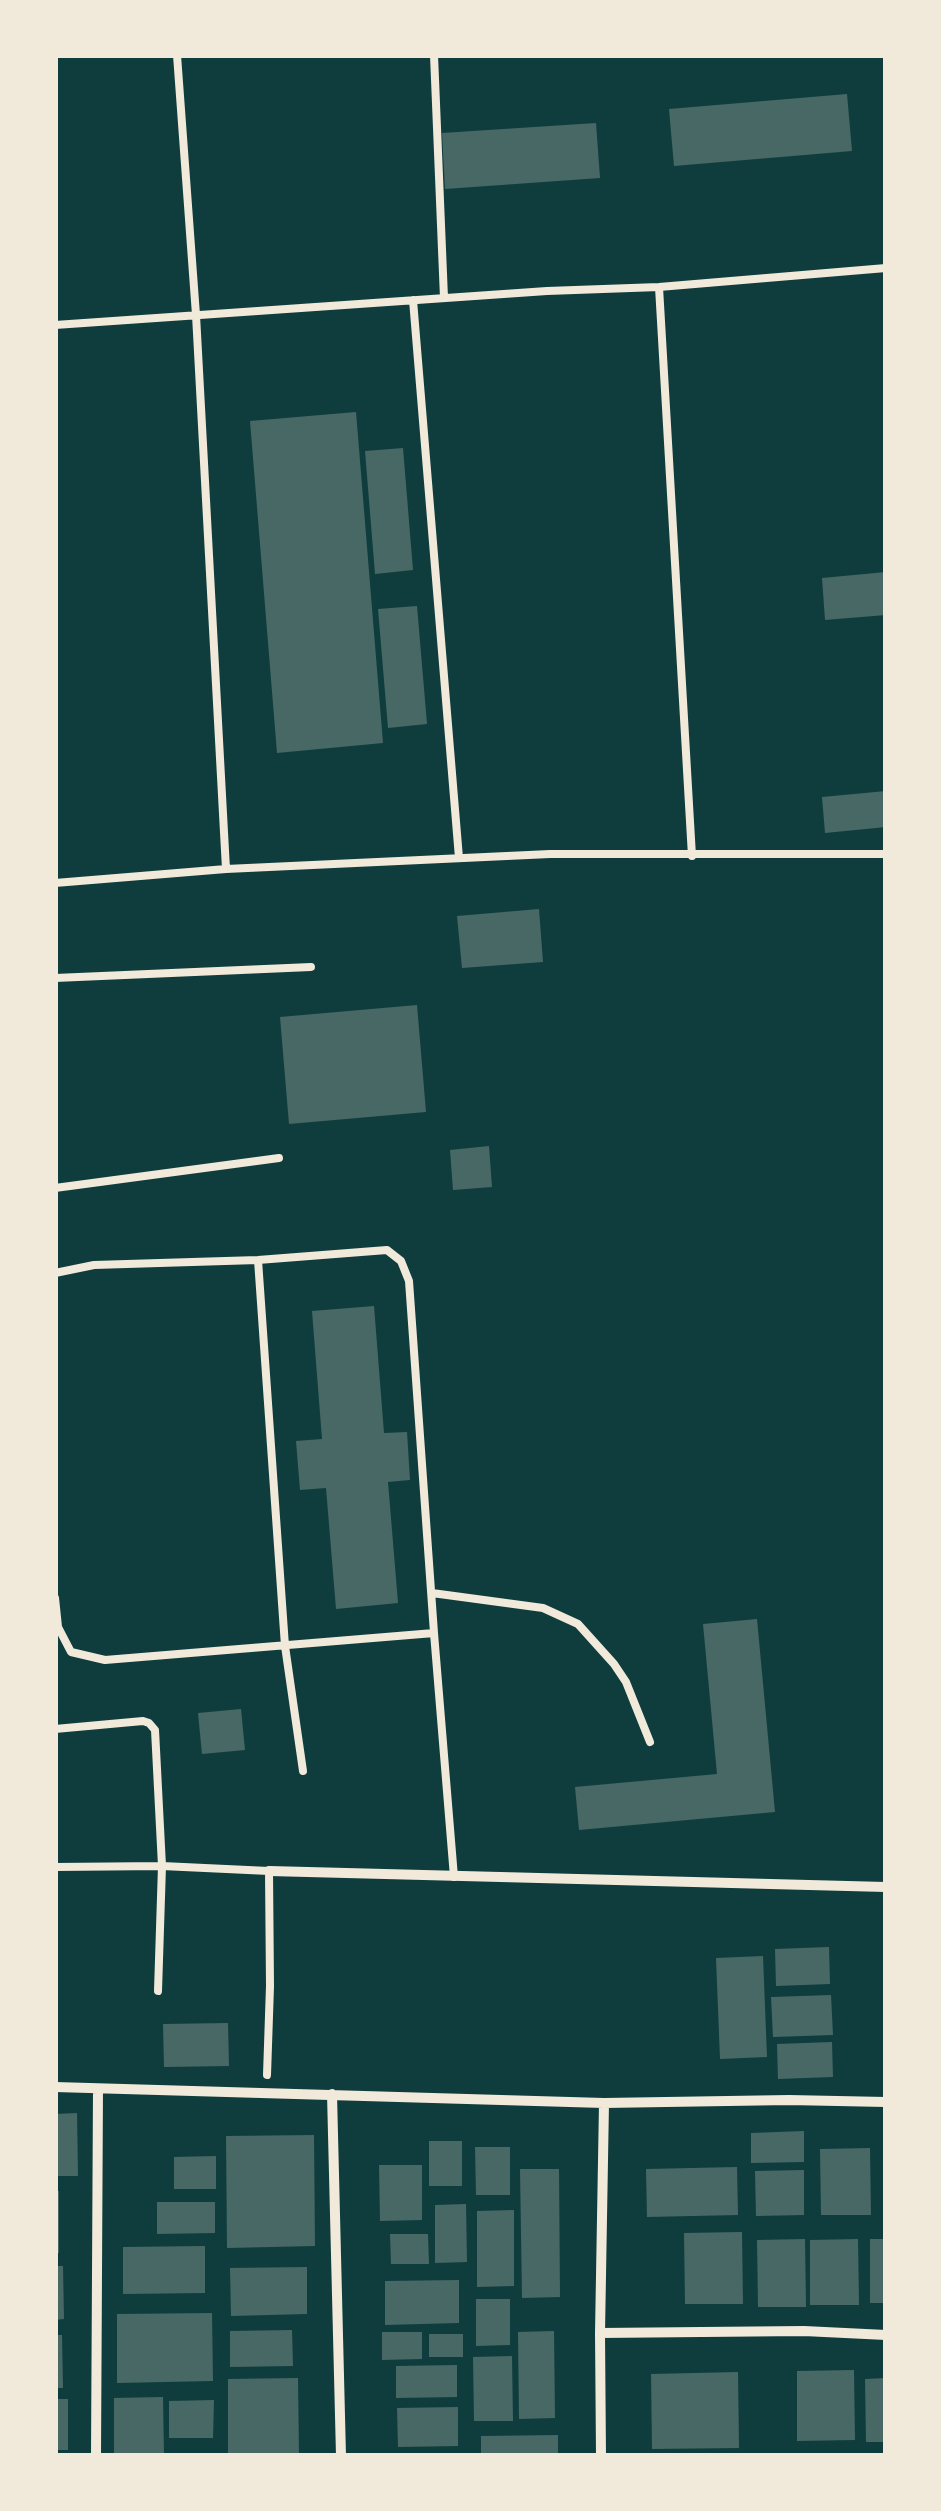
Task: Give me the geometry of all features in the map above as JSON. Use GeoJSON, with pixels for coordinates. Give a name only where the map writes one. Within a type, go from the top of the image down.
{"type":"FeatureCollection","features":[{"type":"Feature","properties":{"kind":"street"},"geometry":{"type":"LineString","coordinates":[[269,1871],[886,1887]]}},
{"type":"Feature","properties":{"kind":"street"},"geometry":{"type":"LineString","coordinates":[[55,2087],[604,2103],[886,2102]]}},
{"type":"Feature","properties":{"kind":"street"},"geometry":{"type":"LineString","coordinates":[[96,2456],[98,2089]]}},
{"type":"Feature","properties":{"kind":"street"},"geometry":{"type":"LineString","coordinates":[[332,2094],[342,2456]]}},
{"type":"Feature","properties":{"kind":"street"},"geometry":{"type":"LineString","coordinates":[[601,2456],[604,2103]]}},
{"type":"Feature","properties":{"kind":"street"},"geometry":{"type":"LineString","coordinates":[[600,2332],[804,2331],[886,2335]]}},
{"type":"Feature","properties":{"kind":"lane"},"geometry":{"type":"LineString","coordinates":[[177,55],[196,315],[226,870]]}},
{"type":"Feature","properties":{"kind":"lane"},"geometry":{"type":"LineString","coordinates":[[434,55],[444,298]]}},
{"type":"Feature","properties":{"kind":"lane"},"geometry":{"type":"LineString","coordinates":[[55,325],[658,287],[886,268]]}},
{"type":"Feature","properties":{"kind":"lane"},"geometry":{"type":"LineString","coordinates":[[658,287],[692,856]]}},
{"type":"Feature","properties":{"kind":"lane"},"geometry":{"type":"LineString","coordinates":[[413,300],[459,858]]}},
{"type":"Feature","properties":{"kind":"lane"},"geometry":{"type":"LineString","coordinates":[[55,883],[550,854],[886,854]]}},
{"type":"Feature","properties":{"kind":"lane"},"geometry":{"type":"LineString","coordinates":[[55,978],[311,968]]}},
{"type":"Feature","properties":{"kind":"lane"},"geometry":{"type":"LineString","coordinates":[[55,1188],[279,1158]]}},
{"type":"Feature","properties":{"kind":"lane"},"geometry":{"type":"LineString","coordinates":[[55,1274],[94,1265],[258,1260],[388,1250],[401,1261],[409,1281],[454,1877]]}},
{"type":"Feature","properties":{"kind":"lane"},"geometry":{"type":"LineString","coordinates":[[258,1260],[285,1646],[303,1771]]}},
{"type":"Feature","properties":{"kind":"lane"},"geometry":{"type":"LineString","coordinates":[[432,1593],[543,1608],[578,1624],[626,1682],[650,1742]]}},
{"type":"Feature","properties":{"kind":"lane"},"geometry":{"type":"LineString","coordinates":[[55,1598],[58,1628],[71,1652],[104,1660],[434,1632]]}},
{"type":"Feature","properties":{"kind":"lane"},"geometry":{"type":"LineString","coordinates":[[55,1728],[144,1721],[155,1730],[162,1866],[158,1991]]}},
{"type":"Feature","properties":{"kind":"lane"},"geometry":{"type":"LineString","coordinates":[[55,1867],[269,1871],[266,2075]]}},
{"type":"Feature","properties":{"kind":"building"},"geometry":{"type":"Polygon","coordinates":[[[847,94],[852,151],[674,166],[669,109],[847,94]]]}},
{"type":"Feature","properties":{"kind":"building"},"geometry":{"type":"Polygon","coordinates":[[[596,123],[600,178],[445,189],[442,133],[596,123]]]}},
{"type":"Feature","properties":{"kind":"building"},"geometry":{"type":"Polygon","coordinates":[[[356,412],[383,743],[277,753],[250,421],[356,412]]]}},
{"type":"Feature","properties":{"kind":"building"},"geometry":{"type":"Polygon","coordinates":[[[403,448],[413,570],[375,574],[365,451],[403,448]]]}},
{"type":"Feature","properties":{"kind":"building"},"geometry":{"type":"Polygon","coordinates":[[[886,572],[886,615],[825,620],[822,578],[886,572]]]}},
{"type":"Feature","properties":{"kind":"building"},"geometry":{"type":"Polygon","coordinates":[[[417,606],[427,724],[388,728],[378,609],[417,606]]]}},
{"type":"Feature","properties":{"kind":"building"},"geometry":{"type":"Polygon","coordinates":[[[886,791],[886,827],[825,833],[822,797],[886,791]]]}},
{"type":"Feature","properties":{"kind":"building"},"geometry":{"type":"Polygon","coordinates":[[[539,909],[543,962],[462,968],[457,916],[539,909]]]}},
{"type":"Feature","properties":{"kind":"building"},"geometry":{"type":"Polygon","coordinates":[[[417,1005],[426,1112],[289,1124],[280,1017],[417,1005]]]}},
{"type":"Feature","properties":{"kind":"building"},"geometry":{"type":"Polygon","coordinates":[[[489,1146],[492,1187],[453,1190],[450,1150],[489,1146]]]}},
{"type":"Feature","properties":{"kind":"building"},"geometry":{"type":"Polygon","coordinates":[[[374,1306],[384,1433],[407,1432],[410,1480],[388,1482],[398,1603],[336,1609],[326,1488],[300,1490],[296,1441],[322,1439],[312,1311],[374,1306]]]}},
{"type":"Feature","properties":{"kind":"building"},"geometry":{"type":"Polygon","coordinates":[[[757,1619],[775,1812],[579,1830],[575,1787],[717,1774],[703,1624],[757,1619]]]}},
{"type":"Feature","properties":{"kind":"building"},"geometry":{"type":"Polygon","coordinates":[[[241,1709],[245,1750],[202,1754],[198,1713],[241,1709]]]}},
{"type":"Feature","properties":{"kind":"building"},"geometry":{"type":"Polygon","coordinates":[[[829,1947],[830,1984],[776,1986],[775,1949],[829,1947]]]}},
{"type":"Feature","properties":{"kind":"building"},"geometry":{"type":"Polygon","coordinates":[[[763,1956],[767,2057],[720,2059],[716,1958],[763,1956]]]}},
{"type":"Feature","properties":{"kind":"building"},"geometry":{"type":"Polygon","coordinates":[[[831,1995],[833,2035],[773,2037],[771,1997],[831,1995]]]}},
{"type":"Feature","properties":{"kind":"building"},"geometry":{"type":"Polygon","coordinates":[[[228,2023],[229,2066],[164,2067],[163,2024],[228,2023]]]}},
{"type":"Feature","properties":{"kind":"building"},"geometry":{"type":"Polygon","coordinates":[[[832,2042],[833,2077],[778,2079],[777,2044],[832,2042]]]}},
{"type":"Feature","properties":{"kind":"building"},"geometry":{"type":"Polygon","coordinates":[[[77,2113],[78,2176],[55,2176],[55,2114],[77,2113]]]}},
{"type":"Feature","properties":{"kind":"building"},"geometry":{"type":"Polygon","coordinates":[[[804,2131],[804,2162],[751,2163],[751,2133],[804,2131]]]}},
{"type":"Feature","properties":{"kind":"building"},"geometry":{"type":"Polygon","coordinates":[[[314,2135],[315,2246],[227,2248],[226,2136],[314,2135]]]}},
{"type":"Feature","properties":{"kind":"building"},"geometry":{"type":"Polygon","coordinates":[[[429,2141],[462,2141],[462,2186],[429,2186],[429,2141]]]}},
{"type":"Feature","properties":{"kind":"building"},"geometry":{"type":"Polygon","coordinates":[[[475,2147],[510,2147],[510,2195],[476,2195],[475,2147]]]}},
{"type":"Feature","properties":{"kind":"building"},"geometry":{"type":"Polygon","coordinates":[[[870,2148],[871,2215],[821,2215],[820,2149],[870,2148]]]}},
{"type":"Feature","properties":{"kind":"building"},"geometry":{"type":"Polygon","coordinates":[[[216,2156],[216,2189],[174,2189],[174,2157],[216,2156]]]}},
{"type":"Feature","properties":{"kind":"building"},"geometry":{"type":"Polygon","coordinates":[[[379,2165],[422,2165],[422,2220],[380,2221],[379,2165]]]}},
{"type":"Feature","properties":{"kind":"building"},"geometry":{"type":"Polygon","coordinates":[[[737,2167],[738,2215],[647,2217],[646,2169],[737,2167]]]}},
{"type":"Feature","properties":{"kind":"building"},"geometry":{"type":"Polygon","coordinates":[[[520,2169],[559,2169],[560,2297],[522,2298],[520,2169]]]}},
{"type":"Feature","properties":{"kind":"building"},"geometry":{"type":"Polygon","coordinates":[[[804,2170],[804,2215],[756,2216],[755,2171],[804,2170]]]}},
{"type":"Feature","properties":{"kind":"building"},"geometry":{"type":"Polygon","coordinates":[[[55,2191],[59,2191],[59,2253],[55,2253],[55,2191]]]}},
{"type":"Feature","properties":{"kind":"building"},"geometry":{"type":"Polygon","coordinates":[[[157,2202],[215,2202],[215,2233],[157,2234],[157,2202]]]}},
{"type":"Feature","properties":{"kind":"building"},"geometry":{"type":"Polygon","coordinates":[[[466,2204],[467,2262],[435,2263],[435,2205],[466,2204]]]}},
{"type":"Feature","properties":{"kind":"building"},"geometry":{"type":"Polygon","coordinates":[[[514,2210],[514,2286],[477,2287],[477,2211],[514,2210]]]}},
{"type":"Feature","properties":{"kind":"building"},"geometry":{"type":"Polygon","coordinates":[[[742,2232],[743,2304],[685,2304],[684,2233],[742,2232]]]}},
{"type":"Feature","properties":{"kind":"building"},"geometry":{"type":"Polygon","coordinates":[[[390,2234],[428,2234],[429,2264],[391,2264],[390,2234]]]}},
{"type":"Feature","properties":{"kind":"building"},"geometry":{"type":"Polygon","coordinates":[[[805,2239],[806,2307],[758,2307],[757,2240],[805,2239]]]}},
{"type":"Feature","properties":{"kind":"building"},"geometry":{"type":"Polygon","coordinates":[[[858,2239],[859,2305],[810,2305],[810,2240],[858,2239]]]}},
{"type":"Feature","properties":{"kind":"building"},"geometry":{"type":"Polygon","coordinates":[[[870,2239],[886,2239],[886,2303],[870,2303],[870,2239]]]}},
{"type":"Feature","properties":{"kind":"building"},"geometry":{"type":"Polygon","coordinates":[[[205,2246],[205,2293],[123,2294],[123,2247],[205,2246]]]}},
{"type":"Feature","properties":{"kind":"building"},"geometry":{"type":"Polygon","coordinates":[[[55,2266],[63,2266],[64,2319],[55,2320],[55,2266]]]}},
{"type":"Feature","properties":{"kind":"building"},"geometry":{"type":"Polygon","coordinates":[[[307,2267],[307,2314],[231,2316],[230,2268],[307,2267]]]}},
{"type":"Feature","properties":{"kind":"building"},"geometry":{"type":"Polygon","coordinates":[[[459,2280],[459,2323],[385,2325],[385,2281],[459,2280]]]}},
{"type":"Feature","properties":{"kind":"building"},"geometry":{"type":"Polygon","coordinates":[[[476,2299],[510,2299],[510,2345],[476,2346],[476,2299]]]}},
{"type":"Feature","properties":{"kind":"building"},"geometry":{"type":"Polygon","coordinates":[[[212,2313],[213,2381],[117,2383],[117,2314],[212,2313]]]}},
{"type":"Feature","properties":{"kind":"building"},"geometry":{"type":"Polygon","coordinates":[[[292,2330],[293,2366],[230,2367],[230,2331],[292,2330]]]}},
{"type":"Feature","properties":{"kind":"building"},"geometry":{"type":"Polygon","coordinates":[[[554,2331],[555,2418],[519,2419],[518,2332],[554,2331]]]}},
{"type":"Feature","properties":{"kind":"building"},"geometry":{"type":"Polygon","coordinates":[[[382,2332],[422,2332],[422,2359],[382,2360],[382,2332]]]}},
{"type":"Feature","properties":{"kind":"building"},"geometry":{"type":"Polygon","coordinates":[[[429,2334],[463,2334],[463,2357],[429,2357],[429,2334]]]}},
{"type":"Feature","properties":{"kind":"building"},"geometry":{"type":"Polygon","coordinates":[[[55,2335],[62,2335],[63,2388],[55,2388],[55,2335]]]}},
{"type":"Feature","properties":{"kind":"building"},"geometry":{"type":"Polygon","coordinates":[[[512,2356],[513,2421],[474,2421],[473,2357],[512,2356]]]}},
{"type":"Feature","properties":{"kind":"building"},"geometry":{"type":"Polygon","coordinates":[[[457,2365],[457,2397],[396,2398],[396,2366],[457,2365]]]}},
{"type":"Feature","properties":{"kind":"building"},"geometry":{"type":"Polygon","coordinates":[[[854,2370],[855,2440],[797,2441],[797,2371],[854,2370]]]}},
{"type":"Feature","properties":{"kind":"building"},"geometry":{"type":"Polygon","coordinates":[[[738,2372],[739,2448],[652,2449],[651,2374],[738,2372]]]}},
{"type":"Feature","properties":{"kind":"building"},"geometry":{"type":"Polygon","coordinates":[[[298,2378],[299,2456],[228,2456],[228,2379],[298,2378]]]}},
{"type":"Feature","properties":{"kind":"building"},"geometry":{"type":"Polygon","coordinates":[[[886,2378],[886,2442],[866,2442],[865,2379],[886,2378]]]}},
{"type":"Feature","properties":{"kind":"building"},"geometry":{"type":"Polygon","coordinates":[[[163,2397],[164,2456],[114,2456],[114,2398],[163,2397]]]}},
{"type":"Feature","properties":{"kind":"building"},"geometry":{"type":"Polygon","coordinates":[[[55,2399],[68,2399],[68,2450],[55,2450],[55,2399]]]}},
{"type":"Feature","properties":{"kind":"building"},"geometry":{"type":"Polygon","coordinates":[[[214,2400],[213,2438],[169,2438],[169,2401],[214,2400]]]}},
{"type":"Feature","properties":{"kind":"building"},"geometry":{"type":"Polygon","coordinates":[[[458,2407],[458,2446],[398,2447],[397,2408],[458,2407]]]}},
{"type":"Feature","properties":{"kind":"building"},"geometry":{"type":"Polygon","coordinates":[[[558,2435],[558,2456],[481,2456],[481,2436],[558,2435]]]}}]}
